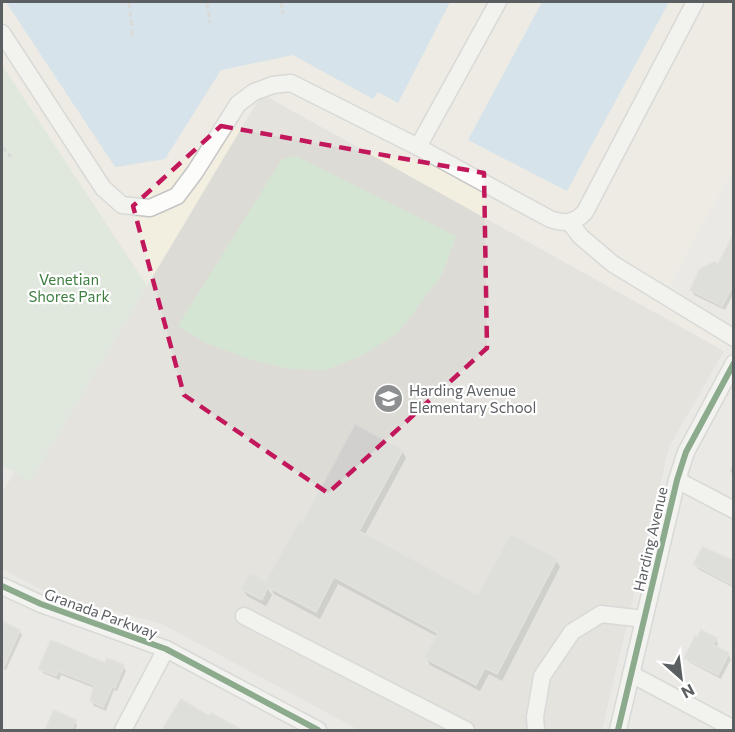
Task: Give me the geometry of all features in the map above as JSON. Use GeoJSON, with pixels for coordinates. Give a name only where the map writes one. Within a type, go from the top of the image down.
{"type":"FeatureCollection","features":[{"type":"Feature","properties":{"kind":"street"},"geometry":{"type":"LineString","coordinates":[[418,147],[498,2]]}},
{"type":"Feature","properties":{"kind":"street"},"geometry":{"type":"LineString","coordinates":[[2,33],[104,188],[122,205],[150,208],[177,196],[238,104],[254,92],[273,85],[291,83],[418,147],[550,219],[570,223],[585,212],[695,2]]}},
{"type":"Feature","properties":{"kind":"street"},"geometry":{"type":"LineString","coordinates":[[570,223],[599,254],[619,269],[734,338]]}},
{"type":"Feature","properties":{"kind":"street","name":"Harding Avenue"},"geometry":{"type":"LineString","coordinates":[[618,730],[676,480],[686,452],[734,363]]}},
{"type":"Feature","properties":{"kind":"street"},"geometry":{"type":"LineString","coordinates":[[676,480],[734,510]]}},
{"type":"Feature","properties":{"kind":"street","name":"Granada Parkway"},"geometry":{"type":"LineString","coordinates":[[2,586],[41,604],[166,649],[318,730]]}},
{"type":"Feature","properties":{"kind":"street"},"geometry":{"type":"LineString","coordinates":[[536,730],[535,717],[542,676],[572,632],[601,614],[644,619]]}},
{"type":"Feature","properties":{"kind":"street"},"geometry":{"type":"LineString","coordinates":[[244,616],[466,730]]}},
{"type":"Feature","properties":{"kind":"street"},"geometry":{"type":"LineString","coordinates":[[123,730],[166,649]]}},
{"type":"Feature","properties":{"kind":"street"},"geometry":{"type":"LineString","coordinates":[[631,674],[734,729]]}},
{"type":"Feature","properties":{"kind":"path"},"geometry":{"type":"LineString","coordinates":[[129,2],[134,38]]}},
{"type":"Feature","properties":{"kind":"path"},"geometry":{"type":"LineString","coordinates":[[207,2],[210,23]]}},
{"type":"Feature","properties":{"kind":"path"},"geometry":{"type":"LineString","coordinates":[[281,2],[283,14]]}},
{"type":"Feature","properties":{"kind":"path"},"geometry":{"type":"LineString","coordinates":[[2,147],[11,157]]}},
{"type":"Feature","properties":{"kind":"highlighted area"},"geometry":{"type":"Polygon","coordinates":[[[221,126],[484,173],[487,348],[328,493],[184,395],[133,206],[221,126]]]}},
{"type":"Feature","properties":{"kind":"shaded area"},"geometry":{"type":"Polygon","coordinates":[[[2,2],[6,2],[116,167],[165,159],[220,70],[293,55],[373,98],[378,92],[398,103],[450,2],[542,2],[468,140],[566,191],[669,2],[733,2],[733,170],[667,290],[733,327],[733,333],[724,351],[262,94],[147,286],[2,65],[2,2]]]}},
{"type":"Feature","properties":{"kind":"shaded area","name":"Harding Avenue Elementary School"},"geometry":{"type":"Polygon","coordinates":[[[262,94],[724,351],[669,447],[602,730],[359,730],[162,624],[48,593],[2,569],[2,492],[15,472],[30,482],[262,94]]]}},
{"type":"Feature","properties":{"kind":"green space","name":"Venetian Shores Park"},"geometry":{"type":"Polygon","coordinates":[[[2,65],[147,286],[30,482],[2,465],[2,65]]]}},
{"type":"Feature","properties":{"kind":"green space"},"geometry":{"type":"Polygon","coordinates":[[[296,156],[456,236],[443,273],[399,332],[363,355],[326,370],[290,369],[249,359],[206,343],[178,326],[282,159],[296,156]]]}},
{"type":"Feature","properties":{"kind":"water"},"geometry":{"type":"Polygon","coordinates":[[[6,2],[450,2],[398,103],[378,92],[373,99],[293,55],[221,70],[165,159],[115,167],[6,2]]]}},
{"type":"Feature","properties":{"kind":"water"},"geometry":{"type":"Polygon","coordinates":[[[542,2],[669,2],[567,191],[468,140],[542,2]]]}},
{"type":"Feature","properties":{"kind":"building"},"geometry":{"type":"Polygon","coordinates":[[[734,233],[734,283],[722,306],[690,290],[700,269],[714,262],[718,264],[734,233]]]}},
{"type":"Feature","properties":{"kind":"building"},"geometry":{"type":"Polygon","coordinates":[[[355,424],[403,450],[359,531],[478,595],[511,534],[557,559],[497,674],[485,668],[476,685],[424,658],[438,633],[334,577],[316,612],[268,587],[262,600],[241,589],[250,573],[266,582],[299,521],[302,523],[355,424]]]}},
{"type":"Feature","properties":{"kind":"building"},"geometry":{"type":"Polygon","coordinates":[[[703,547],[734,561],[734,586],[693,564],[703,547]]]}},
{"type":"Feature","properties":{"kind":"building"},"geometry":{"type":"Polygon","coordinates":[[[2,621],[20,630],[2,671],[2,621]]]}},
{"type":"Feature","properties":{"kind":"building"},"geometry":{"type":"Polygon","coordinates":[[[701,630],[717,638],[713,645],[729,653],[718,675],[684,658],[695,636],[697,637],[701,630]]]}},
{"type":"Feature","properties":{"kind":"building"},"geometry":{"type":"Polygon","coordinates":[[[51,640],[105,663],[107,658],[124,665],[115,688],[112,687],[103,707],[90,701],[94,685],[58,671],[56,676],[38,669],[51,640]]]}},
{"type":"Feature","properties":{"kind":"building"},"geometry":{"type":"Polygon","coordinates":[[[181,699],[209,716],[211,713],[242,730],[162,730],[181,699]]]}},
{"type":"Feature","properties":{"kind":"building"},"geometry":{"type":"Polygon","coordinates":[[[54,710],[76,720],[71,730],[45,730],[54,710]]]}},
{"type":"Feature","properties":{"kind":"cycle path"},"geometry":{"type":"LineString","coordinates":[[618,730],[677,480],[686,452],[734,363]]}},
{"type":"Feature","properties":{"kind":"cycle path"},"geometry":{"type":"LineString","coordinates":[[2,586],[41,604],[166,649],[318,730]]}},
{"type":"Feature","properties":{"kind":"place","name":"Harding Avenue Elementary School"},"geometry":{"type":"Point","coordinates":[388,399]}}]}
